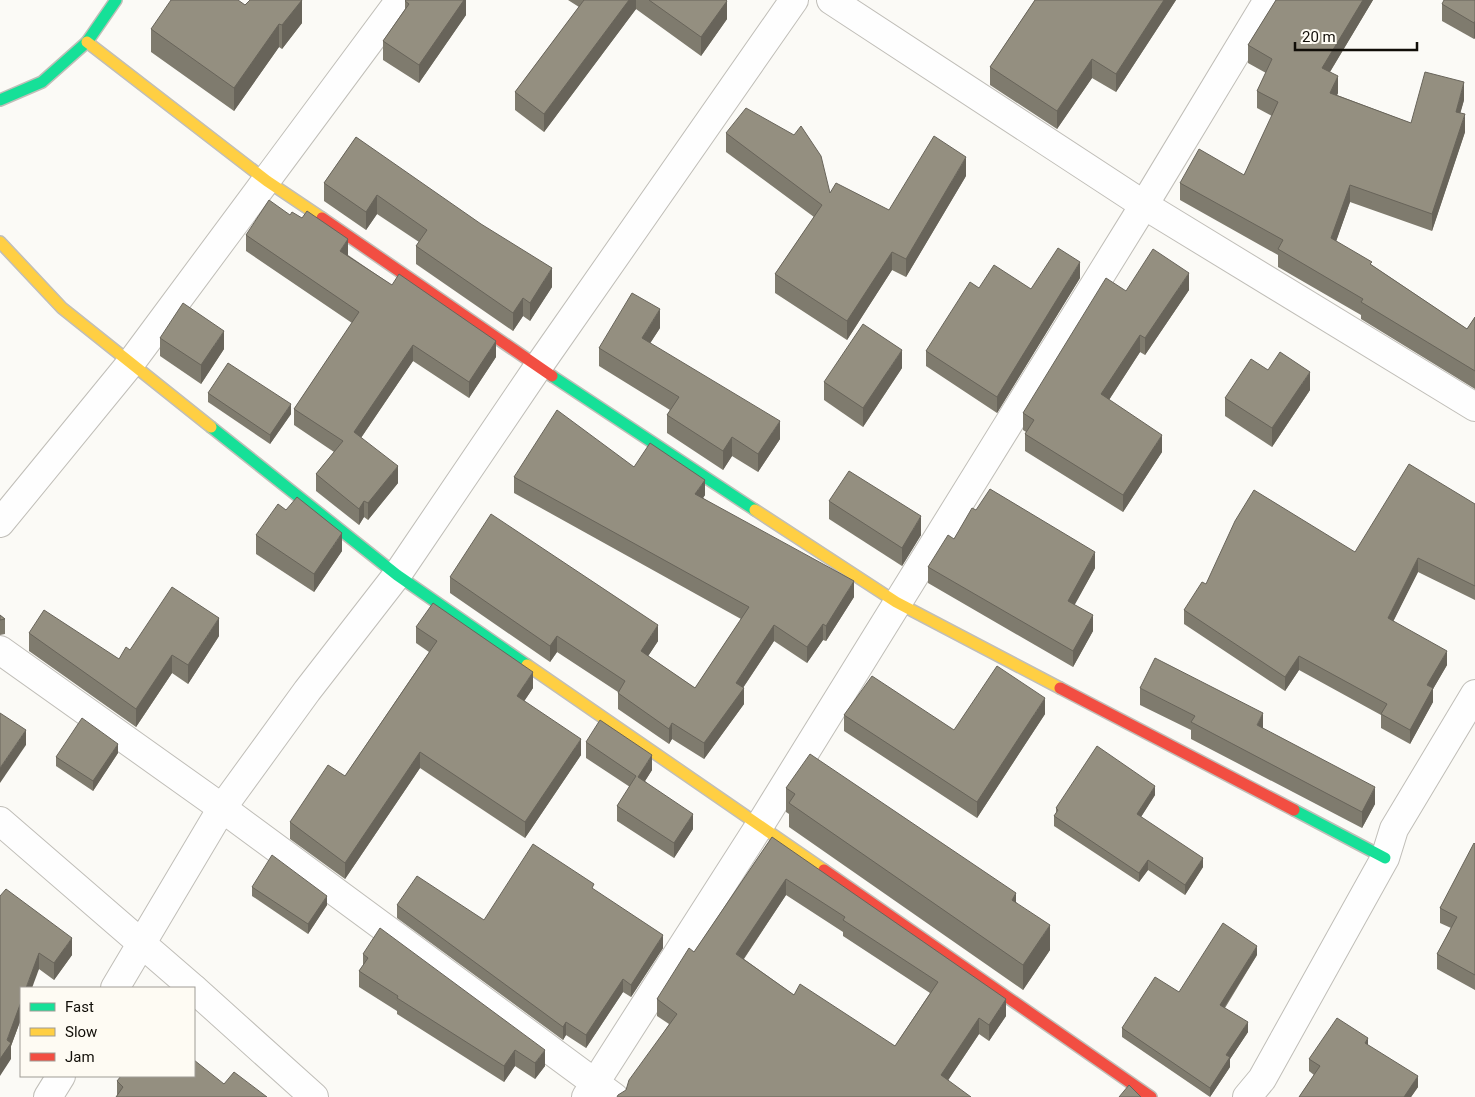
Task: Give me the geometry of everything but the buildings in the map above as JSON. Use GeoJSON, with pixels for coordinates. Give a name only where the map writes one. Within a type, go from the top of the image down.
{"type":"FeatureCollection","features":[{"type":"Feature","properties":{"kind":"street"},"geometry":{"type":"LineString","coordinates":[[0,100],[42,82],[87,42],[116,0]]}},
{"type":"Feature","properties":{"kind":"street"},"geometry":{"type":"LineString","coordinates":[[0,523],[130,364],[400,0]]}},
{"type":"Feature","properties":{"kind":"street"},"geometry":{"type":"LineString","coordinates":[[116,987],[222,808],[307,691],[398,575],[538,367],[794,0]]}},
{"type":"Feature","properties":{"kind":"street"},"geometry":{"type":"LineString","coordinates":[[831,0],[1144,205],[1475,406]]}},
{"type":"Feature","properties":{"kind":"street"},"geometry":{"type":"LineString","coordinates":[[0,650],[222,808],[598,1093],[896,602],[1144,205],[1268,0]]}},
{"type":"Feature","properties":{"kind":"street"},"geometry":{"type":"LineString","coordinates":[[87,42],[267,181],[538,367],[896,602],[1385,858]]}},
{"type":"Feature","properties":{"kind":"street"},"geometry":{"type":"LineString","coordinates":[[0,242],[62,308],[130,364],[398,575],[1151,1097]]}},
{"type":"Feature","properties":{"kind":"street"},"geometry":{"type":"LineString","coordinates":[[1247,1097],[1262,1079],[1385,858],[1394,829],[1475,694]]}},
{"type":"Feature","properties":{"kind":"street"},"geometry":{"type":"LineString","coordinates":[[0,821],[193,987]]}},
{"type":"Feature","properties":{"kind":"street"},"geometry":{"type":"LineString","coordinates":[[195,989],[314,1097]]}},
{"type":"Feature","properties":{"kind":"street"},"geometry":{"type":"LineString","coordinates":[[48,1097],[60,1077]]}},
{"type":"Feature","properties":{"kind":"traffic: fast"},"geometry":{"type":"LineString","coordinates":[[0,100],[42,82],[87,42],[116,0]]}},
{"type":"Feature","properties":{"kind":"traffic: fast"},"geometry":{"type":"LineString","coordinates":[[552,376],[755,510]]}},
{"type":"Feature","properties":{"kind":"traffic: fast"},"geometry":{"type":"LineString","coordinates":[[211,427],[397,575],[527,665]]}},
{"type":"Feature","properties":{"kind":"traffic: fast"},"geometry":{"type":"LineString","coordinates":[[1294,810],[1385,858]]}},
{"type":"Feature","properties":{"kind":"traffic: slow"},"geometry":{"type":"LineString","coordinates":[[87,42],[267,181],[322,218]]}},
{"type":"Feature","properties":{"kind":"traffic: slow"},"geometry":{"type":"LineString","coordinates":[[0,242],[62,308],[211,427]]}},
{"type":"Feature","properties":{"kind":"traffic: slow"},"geometry":{"type":"LineString","coordinates":[[755,510],[896,602],[1060,688]]}},
{"type":"Feature","properties":{"kind":"traffic: slow"},"geometry":{"type":"LineString","coordinates":[[527,665],[824,870]]}},
{"type":"Feature","properties":{"kind":"traffic: jam"},"geometry":{"type":"LineString","coordinates":[[322,218],[552,376]]}},
{"type":"Feature","properties":{"kind":"traffic: jam"},"geometry":{"type":"LineString","coordinates":[[1060,688],[1294,810]]}},
{"type":"Feature","properties":{"kind":"traffic: jam"},"geometry":{"type":"LineString","coordinates":[[824,870],[1151,1097]]}}]}
